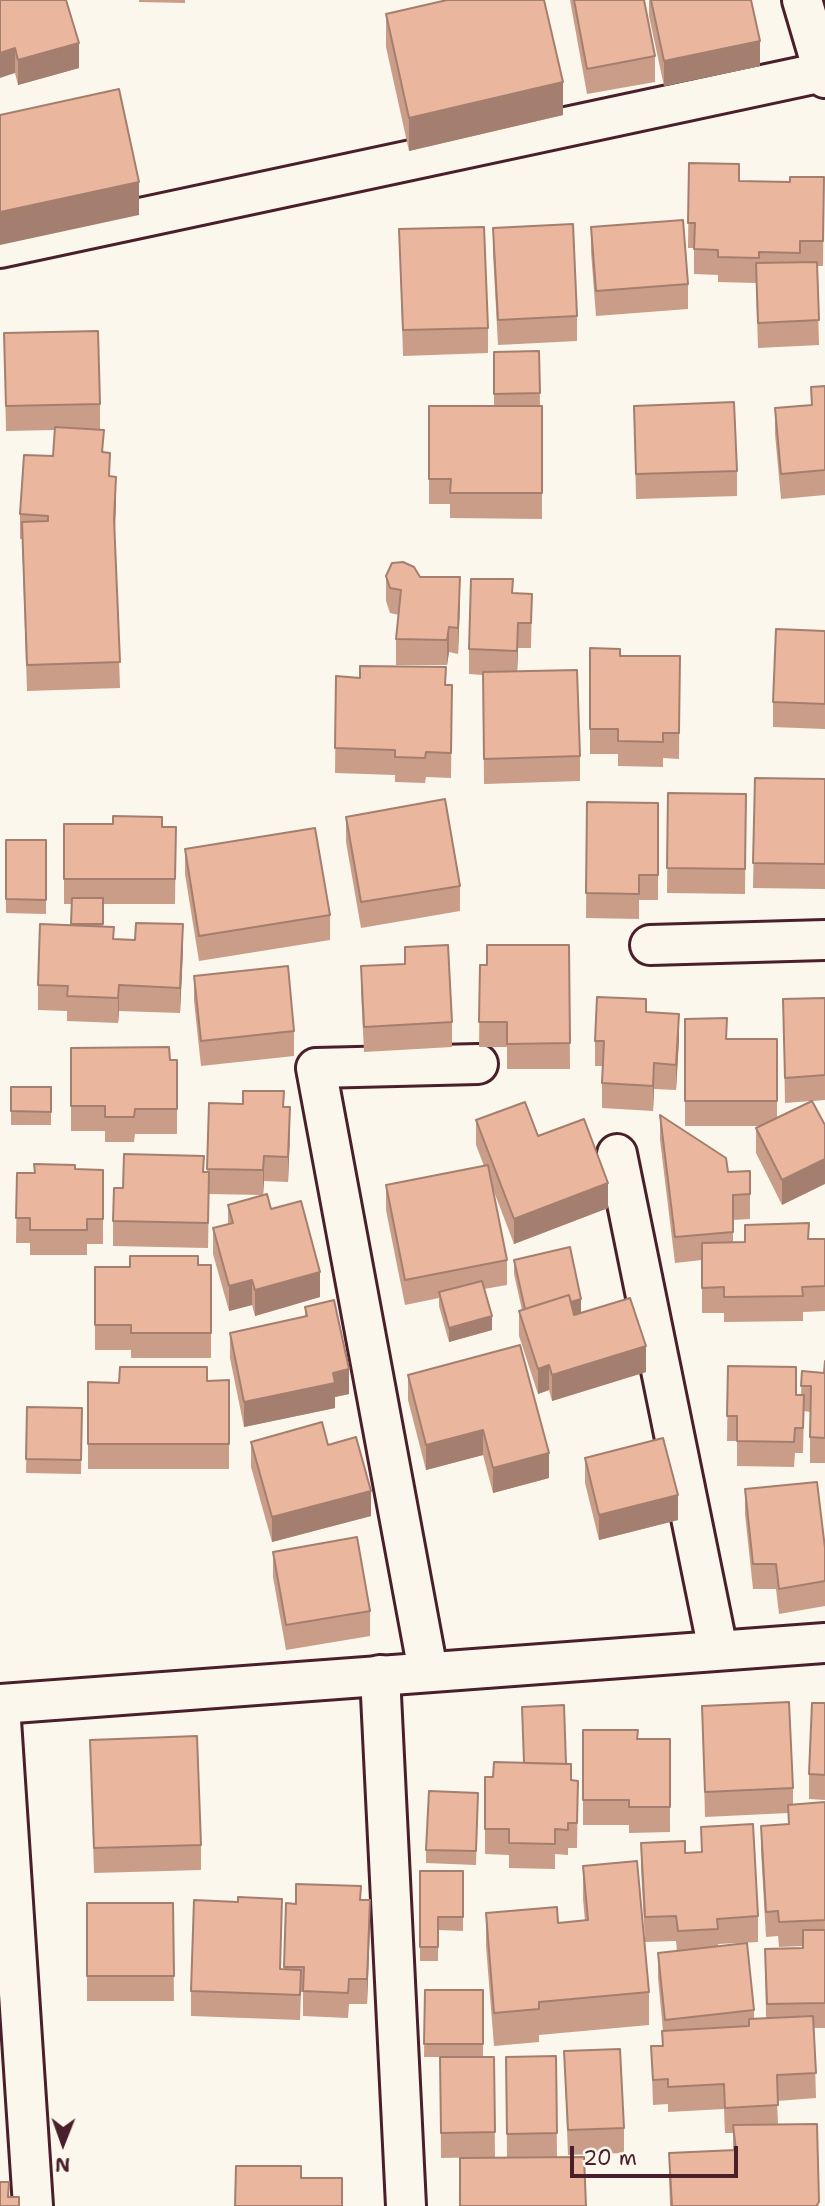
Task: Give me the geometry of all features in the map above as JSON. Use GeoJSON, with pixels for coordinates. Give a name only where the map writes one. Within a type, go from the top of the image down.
{"type":"FeatureCollection","features":[{"type":"Feature","properties":{"kind":"street"},"geometry":{"type":"LineString","coordinates":[[0,248],[824,75],[802,0]]}},
{"type":"Feature","properties":{"kind":"street"},"geometry":{"type":"LineString","coordinates":[[650,945],[825,940]]}},
{"type":"Feature","properties":{"kind":"street"},"geometry":{"type":"LineString","coordinates":[[428,1671],[316,1068],[478,1064]]}},
{"type":"Feature","properties":{"kind":"street"},"geometry":{"type":"LineString","coordinates":[[617,1154],[718,1650]]}},
{"type":"Feature","properties":{"kind":"street"},"geometry":{"type":"LineString","coordinates":[[33,2206],[0,1704],[825,1643]]}},
{"type":"Feature","properties":{"kind":"street"},"geometry":{"type":"LineString","coordinates":[[380,1675],[405,2206]]}},
{"type":"Feature","properties":{"kind":"building"},"geometry":{"type":"Polygon","coordinates":[[[0,0],[66,0],[79,43],[18,60],[15,48],[0,53],[0,0]]]}},
{"type":"Feature","properties":{"kind":"building"},"geometry":{"type":"Polygon","coordinates":[[[447,0],[544,0],[563,82],[409,118],[386,14],[447,0]]]}},
{"type":"Feature","properties":{"kind":"building"},"geometry":{"type":"Polygon","coordinates":[[[574,0],[644,0],[655,56],[587,69],[574,0]]]}},
{"type":"Feature","properties":{"kind":"building"},"geometry":{"type":"Polygon","coordinates":[[[651,0],[751,0],[760,41],[664,61],[651,0]]]}},
{"type":"Feature","properties":{"kind":"building"},"geometry":{"type":"Polygon","coordinates":[[[119,89],[139,182],[0,212],[0,115],[119,89]]]}},
{"type":"Feature","properties":{"kind":"building"},"geometry":{"type":"Polygon","coordinates":[[[689,163],[739,164],[739,181],[790,182],[790,177],[824,177],[823,241],[800,241],[800,253],[759,252],[759,258],[718,257],[718,250],[694,249],[695,223],[688,223],[689,163]]]}},
{"type":"Feature","properties":{"kind":"building"},"geometry":{"type":"Polygon","coordinates":[[[683,220],[688,284],[596,291],[591,227],[683,220]]]}},
{"type":"Feature","properties":{"kind":"building"},"geometry":{"type":"Polygon","coordinates":[[[573,224],[577,316],[498,320],[493,228],[573,224]]]}},
{"type":"Feature","properties":{"kind":"building"},"geometry":{"type":"Polygon","coordinates":[[[484,227],[488,328],[403,330],[399,229],[484,227]]]}},
{"type":"Feature","properties":{"kind":"building"},"geometry":{"type":"Polygon","coordinates":[[[817,262],[819,320],[758,323],[756,263],[817,262]]]}},
{"type":"Feature","properties":{"kind":"building"},"geometry":{"type":"Polygon","coordinates":[[[98,331],[100,404],[6,406],[4,333],[98,331]]]}},
{"type":"Feature","properties":{"kind":"building"},"geometry":{"type":"Polygon","coordinates":[[[539,351],[540,393],[494,394],[494,352],[539,351]]]}},
{"type":"Feature","properties":{"kind":"building"},"geometry":{"type":"Polygon","coordinates":[[[825,386],[825,470],[781,474],[775,408],[812,405],[811,387],[825,386]]]}},
{"type":"Feature","properties":{"kind":"building"},"geometry":{"type":"Polygon","coordinates":[[[734,402],[737,471],[636,474],[634,406],[734,402]]]}},
{"type":"Feature","properties":{"kind":"building"},"geometry":{"type":"Polygon","coordinates":[[[429,406],[542,406],[542,493],[450,493],[451,479],[429,479],[429,406]]]}},
{"type":"Feature","properties":{"kind":"building"},"geometry":{"type":"Polygon","coordinates":[[[55,427],[104,430],[102,452],[110,453],[109,476],[116,477],[114,519],[120,662],[27,665],[22,522],[48,521],[48,516],[20,514],[24,455],[53,456],[55,427]]]}},
{"type":"Feature","properties":{"kind":"building"},"geometry":{"type":"Polygon","coordinates":[[[403,562],[414,567],[420,577],[460,577],[458,628],[449,627],[447,640],[396,639],[401,590],[390,588],[386,576],[392,563],[403,562]]]}},
{"type":"Feature","properties":{"kind":"building"},"geometry":{"type":"Polygon","coordinates":[[[471,579],[513,579],[512,593],[532,594],[531,623],[518,623],[517,651],[469,649],[471,579]]]}},
{"type":"Feature","properties":{"kind":"building"},"geometry":{"type":"Polygon","coordinates":[[[776,629],[825,631],[825,704],[773,702],[776,629]]]}},
{"type":"Feature","properties":{"kind":"building"},"geometry":{"type":"Polygon","coordinates":[[[590,648],[620,649],[620,656],[680,656],[679,733],[663,733],[663,742],[618,741],[618,729],[590,729],[590,648]]]}},
{"type":"Feature","properties":{"kind":"building"},"geometry":{"type":"Polygon","coordinates":[[[360,666],[446,667],[445,685],[452,685],[451,753],[426,752],[425,758],[395,757],[395,750],[335,748],[336,676],[360,678],[360,666]]]}},
{"type":"Feature","properties":{"kind":"building"},"geometry":{"type":"Polygon","coordinates":[[[577,670],[580,756],[484,759],[483,672],[577,670]]]}},
{"type":"Feature","properties":{"kind":"building"},"geometry":{"type":"Polygon","coordinates":[[[755,778],[825,779],[825,864],[753,863],[755,778]]]}},
{"type":"Feature","properties":{"kind":"building"},"geometry":{"type":"Polygon","coordinates":[[[668,793],[746,794],[745,869],[667,868],[668,793]]]}},
{"type":"Feature","properties":{"kind":"building"},"geometry":{"type":"Polygon","coordinates":[[[445,799],[460,886],[361,902],[346,817],[445,799]]]}},
{"type":"Feature","properties":{"kind":"building"},"geometry":{"type":"Polygon","coordinates":[[[587,802],[658,803],[658,875],[639,875],[639,894],[586,893],[587,802]]]}},
{"type":"Feature","properties":{"kind":"building"},"geometry":{"type":"Polygon","coordinates":[[[113,816],[162,817],[162,827],[176,827],[175,879],[64,879],[64,824],[113,824],[113,816]]]}},
{"type":"Feature","properties":{"kind":"building"},"geometry":{"type":"Polygon","coordinates":[[[315,828],[330,915],[199,936],[185,849],[315,828]]]}},
{"type":"Feature","properties":{"kind":"building"},"geometry":{"type":"Polygon","coordinates":[[[6,840],[46,840],[46,900],[6,899],[6,840]]]}},
{"type":"Feature","properties":{"kind":"building"},"geometry":{"type":"Polygon","coordinates":[[[72,898],[103,898],[103,924],[71,924],[72,898]]]}},
{"type":"Feature","properties":{"kind":"building"},"geometry":{"type":"Polygon","coordinates":[[[136,923],[183,924],[180,988],[119,985],[118,998],[67,996],[68,986],[38,985],[40,924],[114,927],[113,939],[135,940],[136,923]]]}},
{"type":"Feature","properties":{"kind":"building"},"geometry":{"type":"Polygon","coordinates":[[[448,945],[452,1022],[364,1027],[361,966],[405,964],[405,947],[448,945]]]}},
{"type":"Feature","properties":{"kind":"building"},"geometry":{"type":"Polygon","coordinates":[[[487,945],[569,945],[570,1043],[507,1044],[507,1022],[479,1022],[480,965],[487,965],[487,945]]]}},
{"type":"Feature","properties":{"kind":"building"},"geometry":{"type":"Polygon","coordinates":[[[288,966],[294,1031],[201,1041],[194,976],[288,966]]]}},
{"type":"Feature","properties":{"kind":"building"},"geometry":{"type":"Polygon","coordinates":[[[597,997],[646,999],[646,1012],[679,1014],[676,1065],[654,1063],[653,1086],[602,1083],[604,1041],[595,1041],[597,997]]]}},
{"type":"Feature","properties":{"kind":"building"},"geometry":{"type":"Polygon","coordinates":[[[825,998],[825,1075],[785,1078],[783,999],[825,998]]]}},
{"type":"Feature","properties":{"kind":"building"},"geometry":{"type":"Polygon","coordinates":[[[727,1018],[726,1039],[777,1039],[777,1101],[685,1101],[685,1019],[727,1018]]]}},
{"type":"Feature","properties":{"kind":"building"},"geometry":{"type":"Polygon","coordinates":[[[169,1047],[170,1060],[177,1060],[177,1109],[135,1109],[134,1117],[105,1117],[105,1106],[71,1106],[71,1048],[169,1047]]]}},
{"type":"Feature","properties":{"kind":"building"},"geometry":{"type":"Polygon","coordinates":[[[11,1087],[51,1087],[51,1112],[11,1111],[11,1087]]]}},
{"type":"Feature","properties":{"kind":"building"},"geometry":{"type":"Polygon","coordinates":[[[243,1091],[284,1091],[283,1107],[290,1107],[288,1157],[264,1156],[263,1170],[207,1169],[209,1103],[243,1104],[243,1091]]]}},
{"type":"Feature","properties":{"kind":"building"},"geometry":{"type":"Polygon","coordinates":[[[812,1101],[825,1125],[825,1159],[782,1180],[756,1128],[812,1101]]]}},
{"type":"Feature","properties":{"kind":"building"},"geometry":{"type":"Polygon","coordinates":[[[525,1102],[538,1136],[584,1119],[608,1183],[514,1219],[476,1120],[525,1102]]]}},
{"type":"Feature","properties":{"kind":"building"},"geometry":{"type":"Polygon","coordinates":[[[660,1115],[726,1158],[728,1172],[750,1171],[750,1194],[733,1195],[733,1232],[675,1237],[660,1115]]]}},
{"type":"Feature","properties":{"kind":"building"},"geometry":{"type":"Polygon","coordinates":[[[124,1154],[204,1156],[203,1172],[209,1172],[208,1223],[113,1221],[114,1188],[123,1188],[124,1154]]]}},
{"type":"Feature","properties":{"kind":"building"},"geometry":{"type":"Polygon","coordinates":[[[34,1164],[75,1165],[75,1169],[103,1170],[103,1219],[87,1219],[87,1230],[30,1230],[30,1218],[16,1218],[17,1173],[35,1173],[34,1164]]]}},
{"type":"Feature","properties":{"kind":"building"},"geometry":{"type":"Polygon","coordinates":[[[488,1165],[507,1260],[405,1280],[386,1185],[488,1165]]]}},
{"type":"Feature","properties":{"kind":"building"},"geometry":{"type":"Polygon","coordinates":[[[267,1194],[271,1209],[301,1201],[320,1272],[255,1290],[252,1280],[229,1286],[213,1228],[233,1223],[228,1205],[267,1194]]]}},
{"type":"Feature","properties":{"kind":"building"},"geometry":{"type":"Polygon","coordinates":[[[809,1223],[808,1239],[825,1239],[825,1286],[802,1287],[803,1296],[724,1297],[724,1287],[702,1288],[702,1243],[745,1242],[745,1225],[809,1223]]]}},
{"type":"Feature","properties":{"kind":"building"},"geometry":{"type":"Polygon","coordinates":[[[570,1247],[581,1299],[571,1302],[569,1295],[525,1309],[514,1260],[570,1247]]]}},
{"type":"Feature","properties":{"kind":"building"},"geometry":{"type":"Polygon","coordinates":[[[130,1256],[198,1256],[198,1265],[211,1265],[211,1333],[131,1333],[131,1325],[95,1325],[95,1267],[130,1267],[130,1256]]]}},
{"type":"Feature","properties":{"kind":"building"},"geometry":{"type":"Polygon","coordinates":[[[482,1281],[492,1316],[449,1328],[439,1292],[482,1281]]]}},
{"type":"Feature","properties":{"kind":"building"},"geometry":{"type":"Polygon","coordinates":[[[569,1295],[574,1315],[630,1298],[646,1346],[552,1375],[549,1365],[538,1369],[519,1311],[569,1295]]]}},
{"type":"Feature","properties":{"kind":"building"},"geometry":{"type":"Polygon","coordinates":[[[334,1300],[349,1369],[333,1373],[335,1383],[244,1402],[230,1333],[307,1316],[305,1307],[334,1300]]]}},
{"type":"Feature","properties":{"kind":"building"},"geometry":{"type":"Polygon","coordinates":[[[520,1345],[549,1453],[493,1468],[483,1430],[426,1445],[408,1375],[520,1345]]]}},
{"type":"Feature","properties":{"kind":"building"},"geometry":{"type":"Polygon","coordinates":[[[825,1361],[825,1438],[810,1437],[811,1386],[801,1386],[802,1371],[824,1373],[825,1361]]]}},
{"type":"Feature","properties":{"kind":"building"},"geometry":{"type":"Polygon","coordinates":[[[728,1366],[796,1367],[796,1395],[804,1395],[803,1428],[795,1428],[794,1442],[737,1441],[737,1416],[727,1416],[728,1366]]]}},
{"type":"Feature","properties":{"kind":"building"},"geometry":{"type":"Polygon","coordinates":[[[120,1367],[207,1367],[207,1381],[229,1380],[229,1444],[88,1444],[88,1382],[119,1383],[120,1367]]]}},
{"type":"Feature","properties":{"kind":"building"},"geometry":{"type":"Polygon","coordinates":[[[27,1407],[82,1408],[81,1460],[26,1459],[27,1407]]]}},
{"type":"Feature","properties":{"kind":"building"},"geometry":{"type":"Polygon","coordinates":[[[322,1422],[328,1445],[356,1437],[371,1491],[272,1517],[251,1442],[322,1422]]]}},
{"type":"Feature","properties":{"kind":"building"},"geometry":{"type":"Polygon","coordinates":[[[663,1438],[678,1495],[599,1515],[585,1458],[663,1438]]]}},
{"type":"Feature","properties":{"kind":"building"},"geometry":{"type":"Polygon","coordinates":[[[817,1482],[825,1548],[825,1581],[779,1589],[776,1564],[753,1564],[745,1489],[817,1482]]]}},
{"type":"Feature","properties":{"kind":"building"},"geometry":{"type":"Polygon","coordinates":[[[357,1537],[370,1611],[286,1625],[273,1552],[357,1537]]]}},
{"type":"Feature","properties":{"kind":"building"},"geometry":{"type":"Polygon","coordinates":[[[789,1702],[793,1788],[705,1792],[702,1706],[789,1702]]]}},
{"type":"Feature","properties":{"kind":"building"},"geometry":{"type":"Polygon","coordinates":[[[812,1703],[825,1703],[825,1775],[809,1774],[812,1703]]]}},
{"type":"Feature","properties":{"kind":"building"},"geometry":{"type":"Polygon","coordinates":[[[564,1705],[566,1764],[524,1763],[522,1707],[564,1705]]]}},
{"type":"Feature","properties":{"kind":"building"},"geometry":{"type":"Polygon","coordinates":[[[583,1730],[638,1730],[637,1739],[670,1739],[670,1807],[629,1807],[629,1800],[583,1800],[583,1730]]]}},
{"type":"Feature","properties":{"kind":"building"},"geometry":{"type":"Polygon","coordinates":[[[197,1736],[201,1845],[94,1848],[90,1740],[197,1736]]]}},
{"type":"Feature","properties":{"kind":"building"},"geometry":{"type":"Polygon","coordinates":[[[494,1762],[571,1764],[571,1780],[578,1781],[577,1823],[568,1823],[568,1830],[555,1829],[555,1844],[509,1843],[509,1829],[485,1829],[485,1777],[493,1777],[494,1762]]]}},
{"type":"Feature","properties":{"kind":"building"},"geometry":{"type":"Polygon","coordinates":[[[429,1791],[478,1793],[476,1851],[426,1850],[429,1791]]]}},
{"type":"Feature","properties":{"kind":"building"},"geometry":{"type":"Polygon","coordinates":[[[825,1802],[825,1920],[779,1922],[778,1911],[766,1912],[761,1826],[789,1824],[788,1805],[825,1802]]]}},
{"type":"Feature","properties":{"kind":"building"},"geometry":{"type":"Polygon","coordinates":[[[753,1824],[758,1916],[717,1919],[718,1929],[678,1931],[676,1916],[645,1917],[641,1843],[685,1841],[685,1853],[702,1852],[701,1827],[753,1824]]]}},
{"type":"Feature","properties":{"kind":"building"},"geometry":{"type":"Polygon","coordinates":[[[637,1861],[649,1992],[539,2002],[539,2009],[494,2013],[486,1913],[557,1907],[558,1923],[588,1920],[583,1866],[637,1861]]]}},
{"type":"Feature","properties":{"kind":"building"},"geometry":{"type":"Polygon","coordinates":[[[420,1871],[463,1871],[463,1917],[438,1917],[438,1947],[420,1947],[420,1871]]]}},
{"type":"Feature","properties":{"kind":"building"},"geometry":{"type":"Polygon","coordinates":[[[296,1884],[361,1886],[360,1900],[370,1900],[367,1979],[349,1979],[348,1993],[303,1991],[304,1967],[284,1967],[286,1903],[296,1904],[296,1884]]]}},
{"type":"Feature","properties":{"kind":"building"},"geometry":{"type":"Polygon","coordinates":[[[238,1897],[282,1899],[280,1969],[301,1970],[300,1995],[191,1991],[194,1900],[238,1902],[238,1897]]]}},
{"type":"Feature","properties":{"kind":"building"},"geometry":{"type":"Polygon","coordinates":[[[87,1903],[173,1903],[174,1976],[87,1976],[87,1903]]]}},
{"type":"Feature","properties":{"kind":"building"},"geometry":{"type":"Polygon","coordinates":[[[803,1930],[825,1930],[825,2003],[767,2004],[765,1949],[803,1948],[803,1930]]]}},
{"type":"Feature","properties":{"kind":"building"},"geometry":{"type":"Polygon","coordinates":[[[747,1943],[754,2010],[665,2020],[658,1953],[747,1943]]]}},
{"type":"Feature","properties":{"kind":"building"},"geometry":{"type":"Polygon","coordinates":[[[425,1990],[483,1990],[483,2044],[424,2044],[425,1990]]]}},
{"type":"Feature","properties":{"kind":"building"},"geometry":{"type":"Polygon","coordinates":[[[813,2016],[816,2073],[777,2075],[778,2105],[725,2108],[724,2084],[668,2087],[668,2079],[653,2080],[651,2046],[663,2046],[662,2031],[749,2026],[749,2019],[813,2016]]]}},
{"type":"Feature","properties":{"kind":"building"},"geometry":{"type":"Polygon","coordinates":[[[620,2049],[624,2128],[568,2130],[564,2051],[620,2049]]]}},
{"type":"Feature","properties":{"kind":"building"},"geometry":{"type":"Polygon","coordinates":[[[556,2056],[557,2133],[507,2134],[506,2057],[556,2056]]]}},
{"type":"Feature","properties":{"kind":"building"},"geometry":{"type":"Polygon","coordinates":[[[440,2057],[494,2057],[495,2132],[441,2133],[440,2057]]]}},
{"type":"Feature","properties":{"kind":"building"},"geometry":{"type":"Polygon","coordinates":[[[817,2124],[819,2202],[816,2206],[672,2206],[669,2153],[736,2150],[733,2125],[817,2124]]]}},
{"type":"Feature","properties":{"kind":"building"},"geometry":{"type":"Polygon","coordinates":[[[584,2157],[586,2206],[460,2206],[460,2158],[584,2157]]]}},
{"type":"Feature","properties":{"kind":"building"},"geometry":{"type":"Polygon","coordinates":[[[236,2166],[301,2166],[301,2178],[342,2178],[342,2206],[235,2206],[236,2166]]]}},
{"type":"Feature","properties":{"kind":"building"},"geometry":{"type":"Polygon","coordinates":[[[0,2182],[9,2182],[8,2197],[19,2197],[19,2206],[0,2206],[0,2182]]]}}]}
